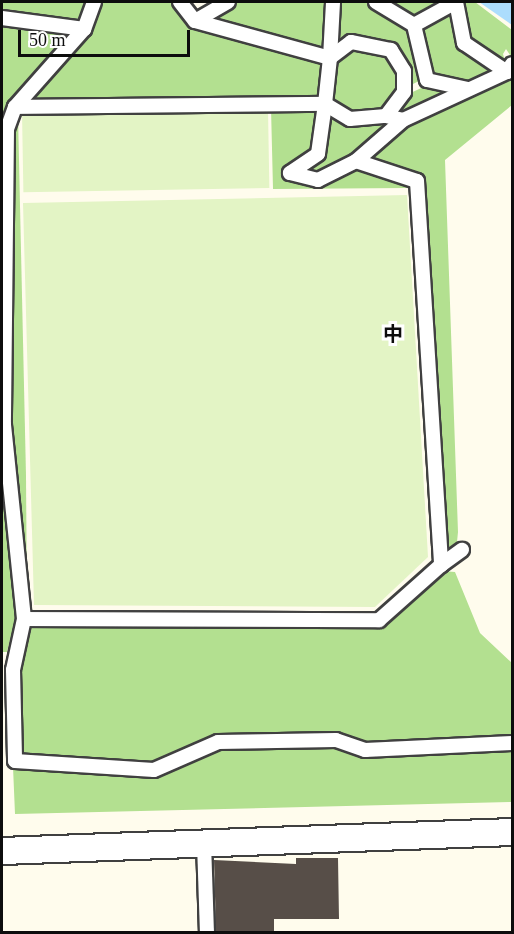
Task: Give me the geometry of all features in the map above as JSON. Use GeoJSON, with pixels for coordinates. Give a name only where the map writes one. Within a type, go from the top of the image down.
{"type":"FeatureCollection","features":[{"type":"Feature","properties":{"kind":"street"},"geometry":{"type":"LineString","coordinates":[[2,851],[513,832]]}},
{"type":"Feature","properties":{"kind":"lane"},"geometry":{"type":"LineString","coordinates":[[94,2],[84,29],[15,107],[7,129],[3,423],[24,619],[13,670],[15,761],[154,770],[218,742],[336,740],[365,750],[513,743]]}},
{"type":"Feature","properties":{"kind":"lane"},"geometry":{"type":"LineString","coordinates":[[180,2],[195,21],[330,58]]}},
{"type":"Feature","properties":{"kind":"lane"},"geometry":{"type":"LineString","coordinates":[[195,21],[228,2]]}},
{"type":"Feature","properties":{"kind":"lane"},"geometry":{"type":"LineString","coordinates":[[333,2],[330,58],[318,154],[290,173],[318,180],[356,161],[403,120],[468,89],[510,64]]}},
{"type":"Feature","properties":{"kind":"lane"},"geometry":{"type":"LineString","coordinates":[[376,2],[414,25],[427,80]]}},
{"type":"Feature","properties":{"kind":"lane"},"geometry":{"type":"LineString","coordinates":[[414,25],[456,2],[464,43],[510,64]]}},
{"type":"Feature","properties":{"kind":"lane"},"geometry":{"type":"LineString","coordinates":[[2,18],[84,29]]}},
{"type":"Feature","properties":{"kind":"lane"},"geometry":{"type":"LineString","coordinates":[[330,58],[351,42],[392,50],[404,71],[404,92]]}},
{"type":"Feature","properties":{"kind":"lane"},"geometry":{"type":"LineString","coordinates":[[386,116],[404,92],[427,80],[468,89]]}},
{"type":"Feature","properties":{"kind":"lane"},"geometry":{"type":"LineString","coordinates":[[15,107],[325,105],[350,119],[386,116],[403,120]]}},
{"type":"Feature","properties":{"kind":"lane"},"geometry":{"type":"LineString","coordinates":[[356,161],[417,182],[441,565]]}},
{"type":"Feature","properties":{"kind":"lane"},"geometry":{"type":"LineString","coordinates":[[24,619],[379,620],[441,565],[462,550]]}},
{"type":"Feature","properties":{"kind":"lane"},"geometry":{"type":"LineString","coordinates":[[204,843],[207,933]]}},
{"type":"Feature","properties":{"kind":"green space"},"geometry":{"type":"Polygon","coordinates":[[[2,2],[89,2],[77,20],[2,10],[2,2]]]}},
{"type":"Feature","properties":{"kind":"green space"},"geometry":{"type":"Polygon","coordinates":[[[98,2],[177,2],[193,24],[327,60],[322,101],[22,104],[98,2]]]}},
{"type":"Feature","properties":{"kind":"green space"},"geometry":{"type":"Polygon","coordinates":[[[234,2],[331,2],[328,54],[201,21],[234,2]]]}},
{"type":"Feature","properties":{"kind":"green space"},"geometry":{"type":"Polygon","coordinates":[[[337,2],[370,2],[412,27],[423,79],[407,87],[392,47],[352,39],[334,51],[337,2]]]}},
{"type":"Feature","properties":{"kind":"green space"},"geometry":{"type":"Polygon","coordinates":[[[382,2],[451,2],[415,21],[382,2]]]}},
{"type":"Feature","properties":{"kind":"green space"},"geometry":{"type":"Polygon","coordinates":[[[460,2],[475,2],[512,30],[512,58],[506,49],[503,54],[507,68],[467,40],[460,2]]]}},
{"type":"Feature","properties":{"kind":"green space"},"geometry":{"type":"Polygon","coordinates":[[[457,6],[461,43],[501,72],[468,86],[429,78],[418,27],[457,6]]]}},
{"type":"Feature","properties":{"kind":"green space"},"geometry":{"type":"Polygon","coordinates":[[[2,25],[74,32],[17,93],[2,125],[2,25]]]}},
{"type":"Feature","properties":{"kind":"green space"},"geometry":{"type":"Polygon","coordinates":[[[351,46],[391,55],[400,72],[399,93],[384,112],[350,116],[329,103],[334,59],[351,46]]]}},
{"type":"Feature","properties":{"kind":"green space"},"geometry":{"type":"Polygon","coordinates":[[[512,70],[512,105],[445,160],[458,532],[457,542],[444,551],[422,179],[363,159],[406,124],[512,70]]]}},
{"type":"Feature","properties":{"kind":"green space"},"geometry":{"type":"Polygon","coordinates":[[[428,85],[460,90],[404,117],[391,113],[406,95],[428,85]]]}},
{"type":"Feature","properties":{"kind":"green space"},"geometry":{"type":"Polygon","coordinates":[[[322,107],[315,152],[288,170],[320,183],[357,164],[406,183],[407,188],[273,189],[271,108],[322,107]]]}},
{"type":"Feature","properties":{"kind":"green space"},"geometry":{"type":"Polygon","coordinates":[[[268,110],[269,188],[23,192],[22,114],[268,110]]]}},
{"type":"Feature","properties":{"kind":"green space"},"geometry":{"type":"Polygon","coordinates":[[[327,110],[396,122],[352,159],[317,177],[298,172],[321,156],[327,110]]]}},
{"type":"Feature","properties":{"kind":"green space"},"geometry":{"type":"Polygon","coordinates":[[[18,115],[27,606],[9,427],[11,129],[18,115]]]}},
{"type":"Feature","properties":{"kind":"green space"},"geometry":{"type":"Polygon","coordinates":[[[407,195],[428,557],[375,607],[34,605],[23,203],[407,195]]]}},
{"type":"Feature","properties":{"kind":"green space"},"geometry":{"type":"Polygon","coordinates":[[[2,448],[16,617],[7,652],[2,652],[2,448]]]}},
{"type":"Feature","properties":{"kind":"green space"},"geometry":{"type":"Polygon","coordinates":[[[442,571],[455,572],[480,633],[512,663],[512,739],[367,745],[218,737],[154,765],[20,757],[19,669],[28,626],[380,627],[442,571]]]}},
{"type":"Feature","properties":{"kind":"green space"},"geometry":{"type":"Polygon","coordinates":[[[219,747],[512,748],[512,802],[15,814],[13,767],[154,775],[219,747]]]}},
{"type":"Feature","properties":{"kind":"water"},"geometry":{"type":"Polygon","coordinates":[[[479,2],[512,2],[512,25],[479,2]]]}},
{"type":"Feature","properties":{"kind":"building"},"geometry":{"type":"Polygon","coordinates":[[[296,858],[338,858],[339,919],[274,919],[274,933],[216,932],[214,860],[296,864],[296,858]]]}},
{"type":"Feature","properties":{"kind":"district","name":"中"},"geometry":{"type":"Point","coordinates":[393,334]}}]}
